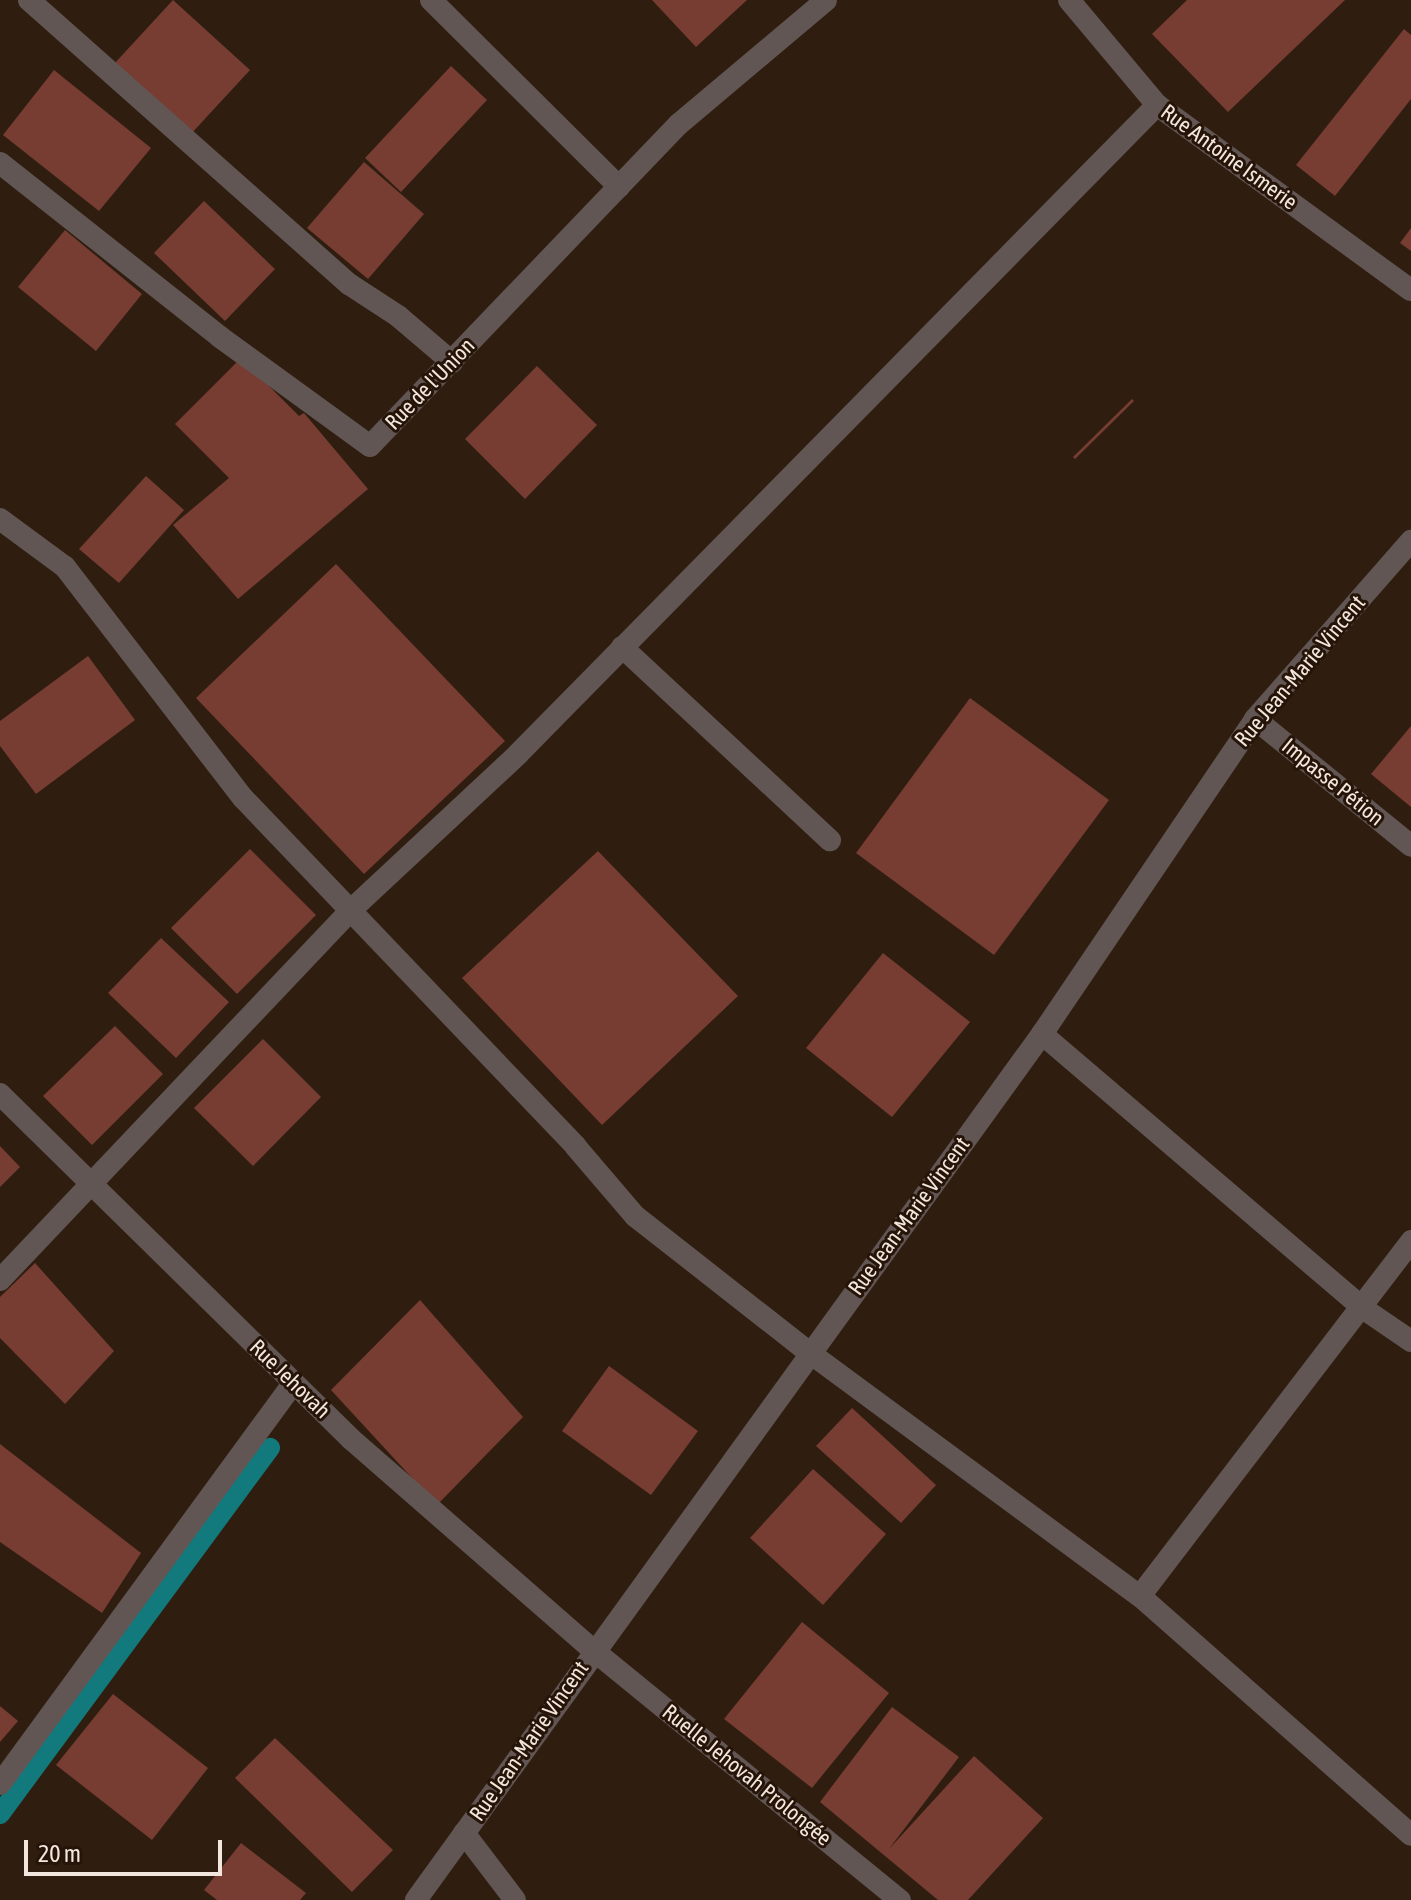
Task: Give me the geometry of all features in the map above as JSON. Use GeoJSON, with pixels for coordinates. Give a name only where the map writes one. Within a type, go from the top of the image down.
{"type":"FeatureCollection","features":[{"type":"Feature","properties":{"kind":"street"},"geometry":{"type":"LineString","coordinates":[[29,0],[349,284],[398,316],[452,362]]}},
{"type":"Feature","properties":{"kind":"street"},"geometry":{"type":"LineString","coordinates":[[431,0],[619,187]]}},
{"type":"Feature","properties":{"kind":"street","name":"Rue de l'Union"},"geometry":{"type":"LineString","coordinates":[[0,163],[220,337],[370,446],[679,124],[826,0]]}},
{"type":"Feature","properties":{"kind":"street","name":"Rue Antoine Ismerie"},"geometry":{"type":"LineString","coordinates":[[1069,0],[1157,105],[1411,290]]}},
{"type":"Feature","properties":{"kind":"street"},"geometry":{"type":"LineString","coordinates":[[0,1280],[351,910],[518,754],[1157,105]]}},
{"type":"Feature","properties":{"kind":"street"},"geometry":{"type":"LineString","coordinates":[[0,519],[65,567],[243,798],[635,1216],[810,1353],[1140,1596],[1411,1835]]}},
{"type":"Feature","properties":{"kind":"street","name":"Rue Jean-Marie Vincent"},"geometry":{"type":"LineString","coordinates":[[416,1900],[593,1650],[1042,1034],[1255,719],[1411,541]]}},
{"type":"Feature","properties":{"kind":"street"},"geometry":{"type":"LineString","coordinates":[[622,647],[830,840]]}},
{"type":"Feature","properties":{"kind":"street","name":"Impasse Pétion"},"geometry":{"type":"LineString","coordinates":[[1255,719],[1411,846]]}},
{"type":"Feature","properties":{"kind":"street"},"geometry":{"type":"LineString","coordinates":[[1042,1034],[1364,1309],[1411,1341]]}},
{"type":"Feature","properties":{"kind":"street","name":"Rue Jehovah"},"geometry":{"type":"LineString","coordinates":[[0,1094],[294,1383],[593,1650]]}},
{"type":"Feature","properties":{"kind":"street"},"geometry":{"type":"LineString","coordinates":[[1140,1596],[1364,1309],[1411,1241]]}},
{"type":"Feature","properties":{"kind":"street"},"geometry":{"type":"LineString","coordinates":[[0,1784],[294,1383]]}},
{"type":"Feature","properties":{"kind":"street","name":"Ruelle Jehovah Prolongée"},"geometry":{"type":"LineString","coordinates":[[593,1650],[900,1900]]}},
{"type":"Feature","properties":{"kind":"street"},"geometry":{"type":"LineString","coordinates":[[464,1833],[515,1900]]}},
{"type":"Feature","properties":{"kind":"building"},"geometry":{"type":"Polygon","coordinates":[[[173,0],[250,70],[190,135],[114,64],[173,0]]]}},
{"type":"Feature","properties":{"kind":"building"},"geometry":{"type":"Polygon","coordinates":[[[652,0],[747,0],[696,47],[652,0]]]}},
{"type":"Feature","properties":{"kind":"building"},"geometry":{"type":"Polygon","coordinates":[[[1187,0],[1345,0],[1228,112],[1152,34],[1187,0]]]}},
{"type":"Feature","properties":{"kind":"building"},"geometry":{"type":"Polygon","coordinates":[[[1404,29],[1411,35],[1411,99],[1335,196],[1296,165],[1404,29]]]}},
{"type":"Feature","properties":{"kind":"building"},"geometry":{"type":"Polygon","coordinates":[[[451,66],[487,100],[401,192],[365,158],[451,66]]]}},
{"type":"Feature","properties":{"kind":"building"},"geometry":{"type":"Polygon","coordinates":[[[54,70],[151,148],[99,211],[3,135],[54,70]]]}},
{"type":"Feature","properties":{"kind":"building"},"geometry":{"type":"Polygon","coordinates":[[[364,162],[424,214],[368,279],[307,228],[364,162]]]}},
{"type":"Feature","properties":{"kind":"building"},"geometry":{"type":"Polygon","coordinates":[[[204,201],[275,269],[225,321],[154,253],[204,201]]]}},
{"type":"Feature","properties":{"kind":"building"},"geometry":{"type":"Polygon","coordinates":[[[1411,228],[1411,251],[1400,243],[1411,228]]]}},
{"type":"Feature","properties":{"kind":"building"},"geometry":{"type":"Polygon","coordinates":[[[65,230],[142,294],[96,351],[18,287],[65,230]]]}},
{"type":"Feature","properties":{"kind":"building"},"geometry":{"type":"Polygon","coordinates":[[[241,358],[299,416],[304,413],[368,489],[238,599],[173,525],[229,478],[175,424],[241,358]]]}},
{"type":"Feature","properties":{"kind":"building"},"geometry":{"type":"Polygon","coordinates":[[[537,366],[597,425],[525,499],[465,439],[537,366]]]}},
{"type":"Feature","properties":{"kind":"building"},"geometry":{"type":"Polygon","coordinates":[[[1132,399],[1134,401],[1075,459],[1073,457],[1132,399]]]}},
{"type":"Feature","properties":{"kind":"building"},"geometry":{"type":"Polygon","coordinates":[[[146,476],[184,510],[119,583],[79,549],[146,476]]]}},
{"type":"Feature","properties":{"kind":"building"},"geometry":{"type":"Polygon","coordinates":[[[336,564],[505,741],[364,874],[196,698],[336,564]]]}},
{"type":"Feature","properties":{"kind":"building"},"geometry":{"type":"Polygon","coordinates":[[[88,656],[135,720],[36,794],[0,746],[0,721],[88,656]]]}},
{"type":"Feature","properties":{"kind":"building"},"geometry":{"type":"Polygon","coordinates":[[[970,698],[1109,800],[994,955],[856,853],[970,698]]]}},
{"type":"Feature","properties":{"kind":"building"},"geometry":{"type":"Polygon","coordinates":[[[1411,726],[1411,807],[1371,774],[1411,726]]]}},
{"type":"Feature","properties":{"kind":"building"},"geometry":{"type":"Polygon","coordinates":[[[250,849],[316,915],[237,994],[171,928],[250,849]]]}},
{"type":"Feature","properties":{"kind":"building"},"geometry":{"type":"Polygon","coordinates":[[[598,851],[738,996],[602,1125],[462,978],[598,851]]]}},
{"type":"Feature","properties":{"kind":"building"},"geometry":{"type":"Polygon","coordinates":[[[161,938],[229,1002],[176,1058],[108,993],[161,938]]]}},
{"type":"Feature","properties":{"kind":"building"},"geometry":{"type":"Polygon","coordinates":[[[883,953],[970,1022],[892,1117],[806,1048],[883,953]]]}},
{"type":"Feature","properties":{"kind":"building"},"geometry":{"type":"Polygon","coordinates":[[[115,1026],[163,1074],[92,1145],[43,1096],[115,1026]]]}},
{"type":"Feature","properties":{"kind":"building"},"geometry":{"type":"Polygon","coordinates":[[[263,1039],[321,1097],[253,1166],[194,1108],[263,1039]]]}},
{"type":"Feature","properties":{"kind":"building"},"geometry":{"type":"Polygon","coordinates":[[[0,1146],[20,1167],[0,1187],[0,1146]]]}},
{"type":"Feature","properties":{"kind":"building"},"geometry":{"type":"Polygon","coordinates":[[[35,1263],[114,1351],[65,1404],[0,1338],[0,1297],[35,1263]]]}},
{"type":"Feature","properties":{"kind":"building"},"geometry":{"type":"Polygon","coordinates":[[[420,1300],[523,1417],[437,1505],[331,1390],[420,1300]]]}},
{"type":"Feature","properties":{"kind":"building"},"geometry":{"type":"Polygon","coordinates":[[[609,1366],[698,1431],[651,1495],[562,1431],[609,1366]]]}},
{"type":"Feature","properties":{"kind":"building"},"geometry":{"type":"Polygon","coordinates":[[[852,1408],[936,1485],[901,1523],[816,1446],[852,1408]]]}},
{"type":"Feature","properties":{"kind":"building"},"geometry":{"type":"Polygon","coordinates":[[[0,1444],[141,1553],[102,1613],[0,1542],[0,1444]]]}},
{"type":"Feature","properties":{"kind":"building"},"geometry":{"type":"Polygon","coordinates":[[[813,1469],[886,1534],[823,1605],[750,1538],[813,1469]]]}},
{"type":"Feature","properties":{"kind":"building"},"geometry":{"type":"Polygon","coordinates":[[[802,1622],[889,1693],[812,1788],[724,1719],[802,1622]]]}},
{"type":"Feature","properties":{"kind":"building"},"geometry":{"type":"Polygon","coordinates":[[[113,1694],[208,1768],[152,1840],[56,1765],[113,1694]]]}},
{"type":"Feature","properties":{"kind":"building"},"geometry":{"type":"Polygon","coordinates":[[[0,1706],[18,1721],[0,1742],[0,1706]]]}},
{"type":"Feature","properties":{"kind":"building"},"geometry":{"type":"Polygon","coordinates":[[[892,1707],[959,1757],[889,1849],[974,1756],[1043,1818],[968,1900],[938,1900],[820,1802],[892,1707]]]}},
{"type":"Feature","properties":{"kind":"building"},"geometry":{"type":"Polygon","coordinates":[[[275,1738],[393,1850],[352,1892],[235,1778],[275,1738]]]}},
{"type":"Feature","properties":{"kind":"building"},"geometry":{"type":"Polygon","coordinates":[[[241,1843],[306,1893],[300,1900],[217,1900],[204,1890],[241,1843]]]}},
{"type":"Feature","properties":{"kind":"waterway"},"geometry":{"type":"LineString","coordinates":[[0,1814],[270,1448]]}}]}
